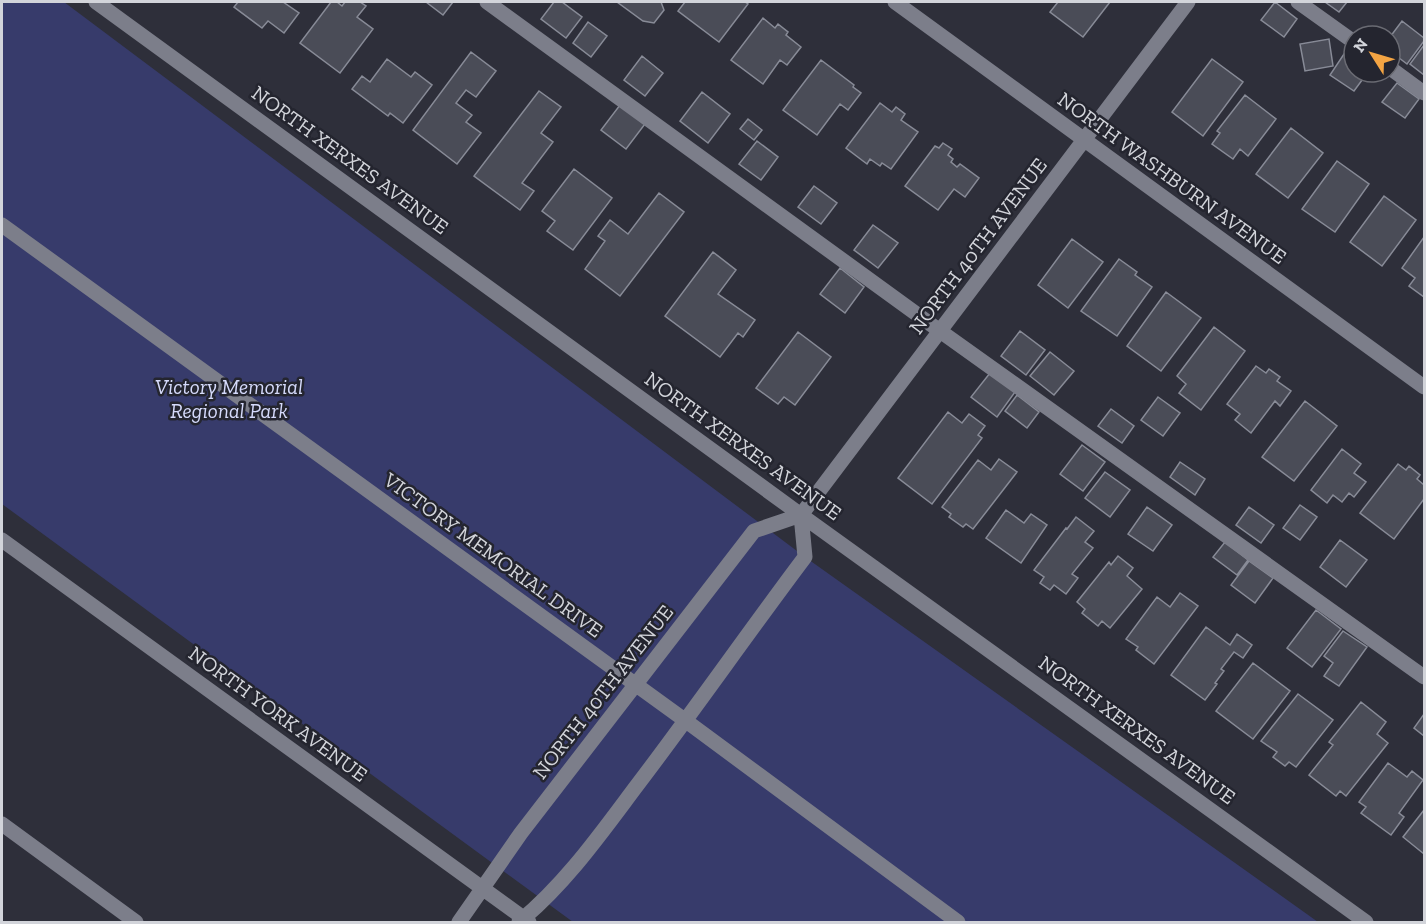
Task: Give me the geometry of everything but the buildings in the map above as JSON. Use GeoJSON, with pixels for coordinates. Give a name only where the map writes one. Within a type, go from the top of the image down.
{"type":"FeatureCollection","features":[{"type":"Feature","properties":{"kind":"street","name":"NORTH XERXES AVENUE"},"geometry":{"type":"LineString","coordinates":[[96,2],[801,515],[1366,922]]}},
{"type":"Feature","properties":{"kind":"street"},"geometry":{"type":"LineString","coordinates":[[487,2],[940,331],[1425,677]]}},
{"type":"Feature","properties":{"kind":"street","name":"NORTH WASHBURN AVENUE"},"geometry":{"type":"LineString","coordinates":[[895,2],[1425,387]]}},
{"type":"Feature","properties":{"kind":"street","name":"NORTH 40TH AVENUE"},"geometry":{"type":"LineString","coordinates":[[459,922],[521,833],[754,531],[801,515],[1188,2]]}},
{"type":"Feature","properties":{"kind":"street"},"geometry":{"type":"LineString","coordinates":[[1298,2],[1342,33]]}},
{"type":"Feature","properties":{"kind":"street"},"geometry":{"type":"LineString","coordinates":[[1402,77],[1425,93]]}},
{"type":"Feature","properties":{"kind":"street","name":"VICTORY MEMORIAL DRIVE"},"geometry":{"type":"LineString","coordinates":[[2,225],[686,721],[958,922]]}},
{"type":"Feature","properties":{"kind":"street"},"geometry":{"type":"LineString","coordinates":[[524,921],[573,871],[805,557],[801,515]]}},
{"type":"Feature","properties":{"kind":"street","name":"NORTH YORK AVENUE"},"geometry":{"type":"LineString","coordinates":[[2,540],[483,888],[524,921]]}},
{"type":"Feature","properties":{"kind":"street"},"geometry":{"type":"LineString","coordinates":[[2,824],[136,922]]}},
{"type":"Feature","properties":{"kind":"green space","name":"Victory Memorial Regional Park"},"geometry":{"type":"Polygon","coordinates":[[[2,2],[64,2],[805,557],[1318,922],[573,922],[2,504],[2,2]]]}}]}
